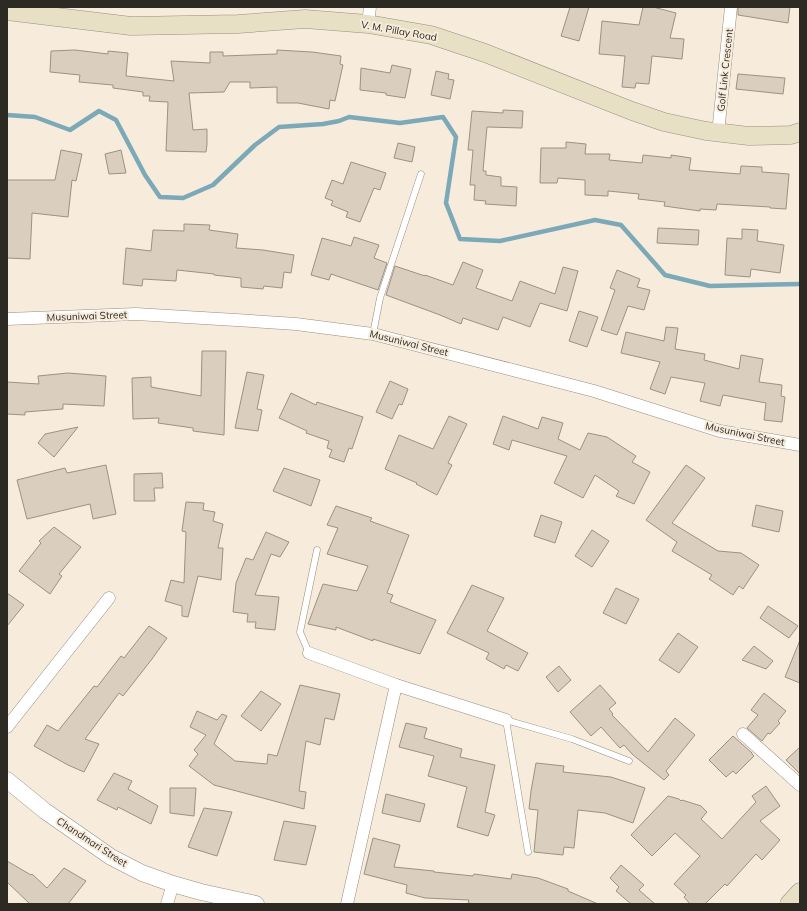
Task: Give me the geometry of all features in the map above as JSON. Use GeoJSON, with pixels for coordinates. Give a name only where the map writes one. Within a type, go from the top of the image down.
{"type":"FeatureCollection","features":[{"type":"Feature","properties":{"kind":"main road","name":"V. M. Pillay Road"},"geometry":{"type":"LineString","coordinates":[[7,10],[131,26],[238,24],[369,16],[485,53],[658,120],[706,132],[748,136],[791,135],[800,132]]}},
{"type":"Feature","properties":{"kind":"main road"},"geometry":{"type":"LineString","coordinates":[[790,904],[800,892]]}},
{"type":"Feature","properties":{"kind":"street","name":"Golf Link Crescent"},"geometry":{"type":"LineString","coordinates":[[718,133],[731,7]]}},
{"type":"Feature","properties":{"kind":"street","name":"Musuniwai Street"},"geometry":{"type":"LineString","coordinates":[[7,319],[136,314],[296,324],[373,334],[594,391],[720,431],[800,445]]}},
{"type":"Feature","properties":{"kind":"street"},"geometry":{"type":"LineString","coordinates":[[7,728],[109,598]]}},
{"type":"Feature","properties":{"kind":"street"},"geometry":{"type":"LineString","coordinates":[[309,653],[396,685],[506,720]]}},
{"type":"Feature","properties":{"kind":"street"},"geometry":{"type":"LineString","coordinates":[[347,904],[396,685]]}},
{"type":"Feature","properties":{"kind":"street"},"geometry":{"type":"LineString","coordinates":[[743,734],[800,785]]}},
{"type":"Feature","properties":{"kind":"street","name":"Chandmari Street"},"geometry":{"type":"LineString","coordinates":[[8,783],[111,857],[142,873],[201,892],[256,904]]}},
{"type":"Feature","properties":{"kind":"street"},"geometry":{"type":"LineString","coordinates":[[167,904],[173,884]]}},
{"type":"Feature","properties":{"kind":"lane"},"geometry":{"type":"LineString","coordinates":[[373,334],[380,298],[422,174]]}},
{"type":"Feature","properties":{"kind":"lane"},"geometry":{"type":"LineString","coordinates":[[309,653],[300,632],[317,550]]}},
{"type":"Feature","properties":{"kind":"lane"},"geometry":{"type":"LineString","coordinates":[[528,852],[506,720],[572,739],[629,761]]}},
{"type":"Feature","properties":{"kind":"building"},"geometry":{"type":"Polygon","coordinates":[[[570,7],[589,7],[579,41],[561,36],[570,7]]]}},
{"type":"Feature","properties":{"kind":"building"},"geometry":{"type":"Polygon","coordinates":[[[643,7],[653,7],[676,13],[670,38],[684,39],[682,59],[652,56],[649,84],[636,83],[635,88],[622,87],[625,56],[599,54],[602,21],[639,25],[643,7]]]}},
{"type":"Feature","properties":{"kind":"building"},"geometry":{"type":"Polygon","coordinates":[[[738,7],[790,7],[788,23],[738,15],[738,7]]]}},
{"type":"Feature","properties":{"kind":"building"},"geometry":{"type":"Polygon","coordinates":[[[75,50],[108,54],[108,51],[128,53],[126,76],[174,81],[171,61],[210,63],[210,52],[223,52],[223,56],[277,54],[277,50],[312,52],[341,56],[340,64],[343,65],[335,101],[330,100],[329,109],[298,103],[277,103],[277,87],[250,88],[250,82],[230,82],[224,92],[189,93],[193,130],[207,129],[206,152],[166,151],[168,102],[149,101],[150,96],[143,96],[143,92],[113,88],[113,85],[79,82],[80,75],[50,72],[51,51],[75,50]]]}},
{"type":"Feature","properties":{"kind":"building"},"geometry":{"type":"Polygon","coordinates":[[[392,65],[411,69],[405,98],[386,95],[386,93],[360,90],[361,68],[390,73],[392,65]]]}},
{"type":"Feature","properties":{"kind":"building"},"geometry":{"type":"Polygon","coordinates":[[[436,71],[449,74],[448,79],[454,80],[450,99],[431,95],[436,71]]]}},
{"type":"Feature","properties":{"kind":"building"},"geometry":{"type":"Polygon","coordinates":[[[738,74],[785,78],[783,94],[736,89],[738,74]]]}},
{"type":"Feature","properties":{"kind":"building"},"geometry":{"type":"Polygon","coordinates":[[[503,110],[523,111],[522,128],[487,127],[483,171],[486,171],[486,175],[501,177],[501,186],[517,187],[516,206],[485,204],[486,201],[474,200],[475,185],[470,185],[473,150],[468,150],[472,111],[503,113],[503,110]]]}},
{"type":"Feature","properties":{"kind":"building"},"geometry":{"type":"Polygon","coordinates":[[[566,142],[586,144],[585,154],[610,154],[609,160],[642,163],[643,155],[671,158],[671,155],[691,158],[689,170],[740,174],[741,166],[762,167],[762,172],[789,174],[786,209],[717,204],[716,210],[700,209],[700,211],[664,206],[665,202],[638,199],[639,194],[608,191],[608,196],[585,195],[585,180],[558,178],[557,183],[540,183],[541,148],[566,148],[566,142]]]}},
{"type":"Feature","properties":{"kind":"building"},"geometry":{"type":"Polygon","coordinates":[[[398,143],[415,147],[412,162],[394,158],[398,143]]]}},
{"type":"Feature","properties":{"kind":"building"},"geometry":{"type":"Polygon","coordinates":[[[61,150],[82,154],[76,181],[72,180],[68,217],[32,213],[30,259],[7,258],[7,180],[55,180],[61,150]]]}},
{"type":"Feature","properties":{"kind":"building"},"geometry":{"type":"Polygon","coordinates":[[[121,150],[126,173],[109,174],[105,154],[121,150]]]}},
{"type":"Feature","properties":{"kind":"building"},"geometry":{"type":"Polygon","coordinates":[[[351,162],[386,173],[380,190],[374,188],[360,222],[346,217],[348,212],[331,205],[333,201],[325,198],[332,180],[343,184],[351,162]]]}},
{"type":"Feature","properties":{"kind":"building"},"geometry":{"type":"Polygon","coordinates":[[[184,224],[210,225],[209,230],[238,234],[236,248],[263,250],[294,255],[291,273],[284,272],[282,288],[264,286],[263,289],[241,287],[241,278],[177,270],[176,281],[143,279],[142,286],[123,284],[126,248],[151,251],[153,230],[184,231],[184,224]]]}},
{"type":"Feature","properties":{"kind":"building"},"geometry":{"type":"Polygon","coordinates":[[[658,228],[699,230],[698,245],[657,243],[658,228]]]}},
{"type":"Feature","properties":{"kind":"building"},"geometry":{"type":"Polygon","coordinates":[[[742,229],[758,230],[757,241],[784,245],[780,273],[751,269],[750,277],[725,275],[727,238],[742,239],[742,229]]]}},
{"type":"Feature","properties":{"kind":"building"},"geometry":{"type":"Polygon","coordinates":[[[354,237],[379,245],[374,258],[387,263],[378,290],[331,274],[329,280],[311,275],[322,238],[351,246],[354,237]]]}},
{"type":"Feature","properties":{"kind":"building"},"geometry":{"type":"Polygon","coordinates":[[[463,262],[483,270],[476,288],[512,301],[520,281],[555,294],[563,267],[578,271],[567,311],[540,303],[530,327],[503,317],[498,330],[463,318],[461,324],[386,295],[395,266],[453,285],[463,262]]]}},
{"type":"Feature","properties":{"kind":"building"},"geometry":{"type":"Polygon","coordinates":[[[617,270],[640,279],[637,287],[650,290],[644,310],[628,306],[617,335],[601,330],[615,290],[610,288],[617,270]]]}},
{"type":"Feature","properties":{"kind":"building"},"geometry":{"type":"Polygon","coordinates":[[[579,311],[598,317],[587,347],[569,341],[579,311]]]}},
{"type":"Feature","properties":{"kind":"building"},"geometry":{"type":"Polygon","coordinates":[[[666,327],[678,328],[675,349],[705,354],[704,360],[739,369],[741,355],[763,359],[759,382],[782,385],[781,396],[785,397],[782,422],[764,420],[766,403],[723,395],[720,406],[700,401],[705,383],[671,377],[665,394],[650,389],[660,362],[621,353],[626,332],[664,341],[666,327]]]}},
{"type":"Feature","properties":{"kind":"building"},"geometry":{"type":"Polygon","coordinates":[[[202,351],[226,351],[224,435],[193,431],[193,428],[158,423],[159,418],[133,419],[132,378],[151,377],[151,387],[201,396],[202,351]]]}},
{"type":"Feature","properties":{"kind":"building"},"geometry":{"type":"Polygon","coordinates":[[[247,372],[264,375],[257,409],[262,410],[258,431],[235,428],[247,372]]]}},
{"type":"Feature","properties":{"kind":"building"},"geometry":{"type":"Polygon","coordinates":[[[68,373],[106,376],[104,406],[63,404],[63,409],[25,412],[25,415],[7,414],[7,382],[39,384],[38,376],[68,373]]]}},
{"type":"Feature","properties":{"kind":"building"},"geometry":{"type":"Polygon","coordinates":[[[390,381],[408,389],[402,405],[399,404],[392,419],[376,412],[390,381]]]}},
{"type":"Feature","properties":{"kind":"building"},"geometry":{"type":"Polygon","coordinates":[[[291,393],[316,405],[317,402],[363,417],[352,449],[349,448],[344,462],[329,457],[332,450],[327,448],[329,441],[306,433],[307,431],[279,418],[291,393]]]}},
{"type":"Feature","properties":{"kind":"building"},"geometry":{"type":"Polygon","coordinates":[[[449,416],[467,424],[448,463],[452,465],[437,495],[416,484],[417,483],[385,469],[399,435],[433,449],[449,416]]]}},
{"type":"Feature","properties":{"kind":"building"},"geometry":{"type":"Polygon","coordinates":[[[503,416],[538,429],[542,417],[563,423],[558,439],[580,450],[588,433],[607,437],[636,456],[632,462],[650,472],[634,504],[616,496],[619,491],[595,475],[583,498],[554,483],[567,456],[512,440],[509,450],[493,444],[503,416]]]}},
{"type":"Feature","properties":{"kind":"building"},"geometry":{"type":"Polygon","coordinates":[[[78,427],[54,457],[38,443],[45,434],[78,427]]]}},
{"type":"Feature","properties":{"kind":"building"},"geometry":{"type":"Polygon","coordinates":[[[106,465],[116,514],[93,519],[90,504],[27,519],[17,480],[65,468],[67,473],[106,465]]]}},
{"type":"Feature","properties":{"kind":"building"},"geometry":{"type":"Polygon","coordinates":[[[686,465],[705,478],[672,523],[718,551],[741,553],[759,565],[743,589],[739,586],[733,595],[709,579],[712,575],[672,551],[677,542],[646,520],[686,465]]]}},
{"type":"Feature","properties":{"kind":"building"},"geometry":{"type":"Polygon","coordinates":[[[284,468],[320,480],[311,506],[273,491],[284,468]]]}},
{"type":"Feature","properties":{"kind":"building"},"geometry":{"type":"Polygon","coordinates":[[[162,473],[163,488],[154,488],[155,501],[134,501],[134,474],[162,473]]]}},
{"type":"Feature","properties":{"kind":"building"},"geometry":{"type":"Polygon","coordinates":[[[186,502],[204,503],[203,510],[215,512],[213,521],[223,524],[218,548],[223,548],[221,580],[198,576],[188,617],[182,616],[182,606],[165,601],[171,580],[184,583],[186,532],[182,531],[186,502]]]}},
{"type":"Feature","properties":{"kind":"building"},"geometry":{"type":"Polygon","coordinates":[[[756,505],[783,511],[779,532],[752,526],[756,505]]]}},
{"type":"Feature","properties":{"kind":"building"},"geometry":{"type":"Polygon","coordinates":[[[336,506],[372,518],[370,521],[409,535],[387,593],[393,595],[390,602],[436,620],[420,654],[373,639],[373,641],[336,627],[336,630],[308,624],[323,584],[357,591],[368,566],[327,554],[338,528],[327,525],[336,506]]]}},
{"type":"Feature","properties":{"kind":"building"},"geometry":{"type":"Polygon","coordinates":[[[541,515],[562,522],[555,543],[534,536],[541,515]]]}},
{"type":"Feature","properties":{"kind":"building"},"geometry":{"type":"Polygon","coordinates":[[[54,527],[81,547],[59,574],[62,576],[50,594],[19,571],[41,543],[39,541],[54,527]]]}},
{"type":"Feature","properties":{"kind":"building"},"geometry":{"type":"Polygon","coordinates":[[[592,530],[609,541],[592,567],[575,556],[592,530]]]}},
{"type":"Feature","properties":{"kind":"building"},"geometry":{"type":"Polygon","coordinates":[[[266,532],[289,542],[280,557],[271,554],[255,595],[279,597],[275,630],[255,628],[256,622],[247,622],[248,614],[233,612],[236,583],[246,558],[253,560],[266,532]]]}},
{"type":"Feature","properties":{"kind":"building"},"geometry":{"type":"Polygon","coordinates":[[[472,585],[504,598],[487,631],[528,653],[518,671],[506,665],[504,669],[486,659],[489,653],[447,633],[472,585]]]}},
{"type":"Feature","properties":{"kind":"building"},"geometry":{"type":"Polygon","coordinates":[[[616,588],[639,599],[626,624],[603,613],[616,588]]]}},
{"type":"Feature","properties":{"kind":"building"},"geometry":{"type":"Polygon","coordinates":[[[7,593],[24,605],[7,626],[7,593]]]}},
{"type":"Feature","properties":{"kind":"building"},"geometry":{"type":"Polygon","coordinates":[[[768,606],[798,626],[789,638],[760,618],[768,606]]]}},
{"type":"Feature","properties":{"kind":"building"},"geometry":{"type":"Polygon","coordinates":[[[149,626],[167,638],[123,696],[119,693],[85,739],[99,744],[84,772],[34,746],[47,725],[58,731],[94,686],[97,687],[121,656],[124,658],[149,626]]]}},
{"type":"Feature","properties":{"kind":"building"},"geometry":{"type":"Polygon","coordinates":[[[678,633],[698,647],[679,673],[659,660],[678,633]]]}},
{"type":"Feature","properties":{"kind":"building"},"geometry":{"type":"Polygon","coordinates":[[[800,640],[800,683],[785,677],[800,640]]]}},
{"type":"Feature","properties":{"kind":"building"},"geometry":{"type":"Polygon","coordinates":[[[754,646],[773,661],[766,669],[742,660],[754,646]]]}},
{"type":"Feature","properties":{"kind":"building"},"geometry":{"type":"Polygon","coordinates":[[[559,666],[571,680],[558,692],[546,677],[559,666]]]}},
{"type":"Feature","properties":{"kind":"building"},"geometry":{"type":"Polygon","coordinates":[[[300,685],[340,694],[334,720],[325,718],[320,745],[306,741],[299,791],[306,792],[304,809],[214,785],[189,766],[198,754],[194,750],[206,735],[190,727],[197,711],[217,720],[222,714],[227,716],[214,744],[235,761],[267,764],[268,754],[277,756],[300,685]]]}},
{"type":"Feature","properties":{"kind":"building"},"geometry":{"type":"Polygon","coordinates":[[[600,685],[616,703],[609,709],[613,714],[612,715],[648,752],[675,718],[695,735],[666,771],[669,775],[664,780],[632,754],[624,745],[620,748],[601,727],[591,736],[570,712],[600,685]]]}},
{"type":"Feature","properties":{"kind":"building"},"geometry":{"type":"Polygon","coordinates":[[[261,691],[281,704],[261,731],[241,716],[261,691]]]}},
{"type":"Feature","properties":{"kind":"building"},"geometry":{"type":"Polygon","coordinates":[[[764,693],[786,711],[778,721],[780,723],[770,734],[768,733],[762,741],[747,728],[758,715],[751,710],[764,693]]]}},
{"type":"Feature","properties":{"kind":"building"},"geometry":{"type":"Polygon","coordinates":[[[406,723],[427,728],[424,738],[462,749],[460,757],[495,765],[485,812],[495,815],[488,836],[457,827],[467,787],[428,776],[434,756],[399,747],[406,723]]]}},
{"type":"Feature","properties":{"kind":"building"},"geometry":{"type":"Polygon","coordinates":[[[733,736],[754,756],[736,774],[733,771],[726,777],[709,760],[733,736]]]}},
{"type":"Feature","properties":{"kind":"building"},"geometry":{"type":"Polygon","coordinates":[[[800,747],[800,774],[786,760],[800,747]]]}},
{"type":"Feature","properties":{"kind":"building"},"geometry":{"type":"Polygon","coordinates":[[[536,763],[564,766],[563,772],[611,777],[645,788],[633,823],[605,813],[578,810],[574,848],[564,847],[563,855],[534,852],[538,810],[529,809],[536,763]]]}},
{"type":"Feature","properties":{"kind":"building"},"geometry":{"type":"Polygon","coordinates":[[[114,773],[132,781],[128,789],[158,806],[151,824],[118,807],[117,810],[97,800],[114,773]]]}},
{"type":"Feature","properties":{"kind":"building"},"geometry":{"type":"Polygon","coordinates":[[[766,786],[780,806],[760,821],[780,840],[762,860],[756,854],[727,886],[725,884],[705,904],[690,904],[684,897],[686,895],[674,884],[700,856],[675,833],[652,856],[631,835],[668,796],[701,806],[707,812],[701,819],[722,839],[756,802],[752,796],[766,786]]]}},
{"type":"Feature","properties":{"kind":"building"},"geometry":{"type":"Polygon","coordinates":[[[170,788],[196,788],[194,816],[170,813],[170,788]]]}},
{"type":"Feature","properties":{"kind":"building"},"geometry":{"type":"Polygon","coordinates":[[[386,794],[425,804],[420,822],[382,813],[386,794]]]}},
{"type":"Feature","properties":{"kind":"building"},"geometry":{"type":"Polygon","coordinates":[[[204,808],[232,812],[217,856],[188,847],[204,808]]]}},
{"type":"Feature","properties":{"kind":"building"},"geometry":{"type":"Polygon","coordinates":[[[284,821],[316,826],[306,865],[274,860],[284,821]]]}},
{"type":"Feature","properties":{"kind":"building"},"geometry":{"type":"Polygon","coordinates":[[[373,838],[400,845],[394,867],[511,879],[512,874],[538,878],[568,889],[568,891],[598,904],[475,904],[468,903],[469,900],[425,898],[406,893],[407,885],[364,874],[373,838]]]}},
{"type":"Feature","properties":{"kind":"building"},"geometry":{"type":"Polygon","coordinates":[[[7,861],[31,875],[32,874],[47,888],[64,868],[86,881],[68,904],[30,904],[7,882],[7,861]]]}},
{"type":"Feature","properties":{"kind":"building"},"geometry":{"type":"Polygon","coordinates":[[[621,865],[644,885],[639,890],[655,904],[631,904],[616,891],[619,887],[610,878],[621,865]]]}},
{"type":"Feature","properties":{"kind":"waterway"},"geometry":{"type":"LineString","coordinates":[[7,115],[35,117],[70,130],[99,111],[116,120],[145,175],[160,197],[183,198],[213,185],[255,145],[279,127],[323,124],[339,121],[349,117],[400,123],[443,117],[456,137],[446,203],[460,239],[500,241],[595,220],[621,225],[665,275],[710,286],[800,284]]}}]}
